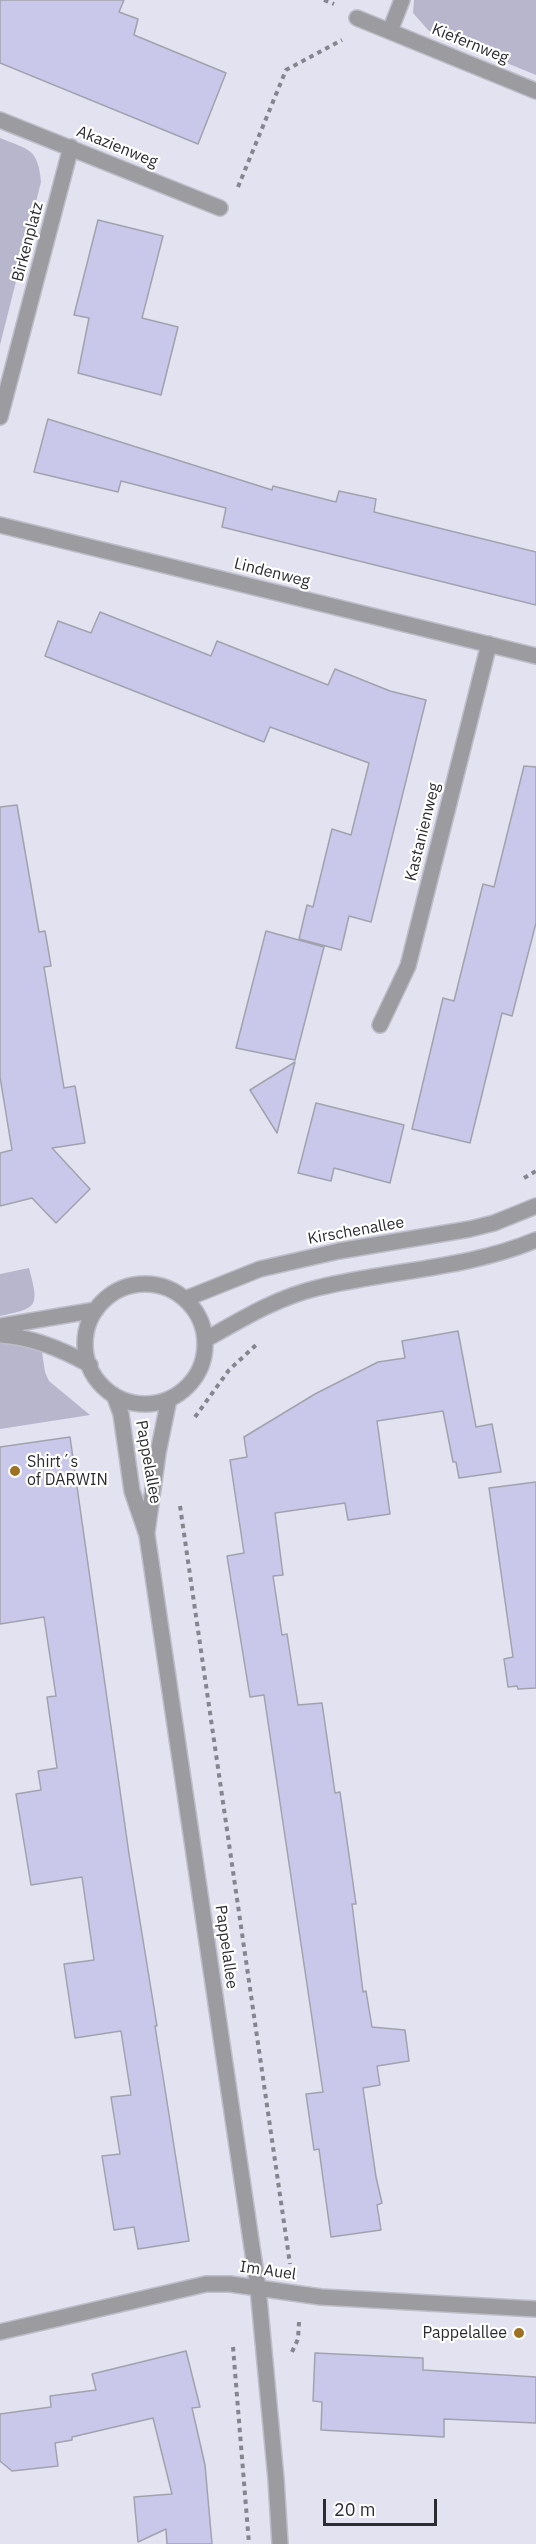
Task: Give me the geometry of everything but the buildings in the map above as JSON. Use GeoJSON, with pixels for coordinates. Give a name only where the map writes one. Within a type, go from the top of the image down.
{"type":"FeatureCollection","features":[{"type":"Feature","properties":{"kind":"street"},"geometry":{"type":"LineString","coordinates":[[390,31],[402,0]]}},
{"type":"Feature","properties":{"kind":"street","name":"Kiefernweg"},"geometry":{"type":"LineString","coordinates":[[357,18],[536,91]]}},
{"type":"Feature","properties":{"kind":"street","name":"Akazienweg"},"geometry":{"type":"LineString","coordinates":[[0,120],[220,208]]}},
{"type":"Feature","properties":{"kind":"street","name":"Birkenplatz"},"geometry":{"type":"LineString","coordinates":[[0,417],[70,147]]}},
{"type":"Feature","properties":{"kind":"street","name":"Lindenweg"},"geometry":{"type":"LineString","coordinates":[[0,525],[536,656]]}},
{"type":"Feature","properties":{"kind":"street","name":"Kastanienweg"},"geometry":{"type":"LineString","coordinates":[[380,1025],[408,966],[489,644]]}},
{"type":"Feature","properties":{"kind":"street","name":"Kirschenallee"},"geometry":{"type":"LineString","coordinates":[[185,1299],[260,1269],[339,1251],[471,1229],[494,1223],[536,1206]]}},
{"type":"Feature","properties":{"kind":"street"},"geometry":{"type":"LineString","coordinates":[[205,1340],[288,1296],[352,1281],[490,1257],[536,1240]]}},
{"type":"Feature","properties":{"kind":"street"},"geometry":{"type":"LineString","coordinates":[[134,1285],[160,1286],[185,1299],[201,1321],[205,1340],[204,1358],[197,1375],[185,1389],[160,1403],[141,1404],[122,1400],[99,1382],[90,1365],[86,1337],[96,1310],[109,1296],[134,1285]]}},
{"type":"Feature","properties":{"kind":"street"},"geometry":{"type":"LineString","coordinates":[[0,1326],[96,1310]]}},
{"type":"Feature","properties":{"kind":"street"},"geometry":{"type":"LineString","coordinates":[[0,1335],[30,1339],[70,1354],[90,1365]]}},
{"type":"Feature","properties":{"kind":"street","name":"Pappelallee"},"geometry":{"type":"LineString","coordinates":[[114,1395],[121,1414],[132,1491],[147,1535],[258,2288],[280,2544]]}},
{"type":"Feature","properties":{"kind":"street","name":"Pappelallee"},"geometry":{"type":"LineString","coordinates":[[147,1535],[158,1453],[169,1399]]}},
{"type":"Feature","properties":{"kind":"street","name":"Im Auel"},"geometry":{"type":"LineString","coordinates":[[0,2332],[206,2284],[333,2298],[536,2309]]}},
{"type":"Feature","properties":{"kind":"path"},"geometry":{"type":"LineString","coordinates":[[220,208],[236,191],[286,70],[351,36],[357,18]]}},
{"type":"Feature","properties":{"kind":"path"},"geometry":{"type":"LineString","coordinates":[[198,1412],[229,1370],[264,1339]]}},
{"type":"Feature","properties":{"kind":"path"},"geometry":{"type":"LineString","coordinates":[[179,1497],[295,2294]]}},
{"type":"Feature","properties":{"kind":"path"},"geometry":{"type":"LineString","coordinates":[[233,2339],[249,2544]]}},
{"type":"Feature","properties":{"kind":"shaded area"},"geometry":{"type":"Polygon","coordinates":[[[414,0],[536,0],[536,75],[429,31],[413,13],[414,0]]]}},
{"type":"Feature","properties":{"kind":"shaded area"},"geometry":{"type":"Polygon","coordinates":[[[0,138],[25,148],[34,156],[40,171],[41,182],[0,345],[0,138]]]}},
{"type":"Feature","properties":{"kind":"shaded area"},"geometry":{"type":"Polygon","coordinates":[[[29,1268],[35,1298],[33,1303],[22,1310],[0,1316],[0,1274],[29,1268]]]}},
{"type":"Feature","properties":{"kind":"shaded area"},"geometry":{"type":"Polygon","coordinates":[[[0,1342],[30,1347],[42,1352],[49,1381],[90,1415],[0,1429],[0,1342]]]}},
{"type":"Feature","properties":{"kind":"place","name":"Shirt´s of DARWIN"},"geometry":{"type":"Point","coordinates":[15,1471]}},
{"type":"Feature","properties":{"kind":"place","name":"Pappelallee"},"geometry":{"type":"Point","coordinates":[519,2333]}}]}
